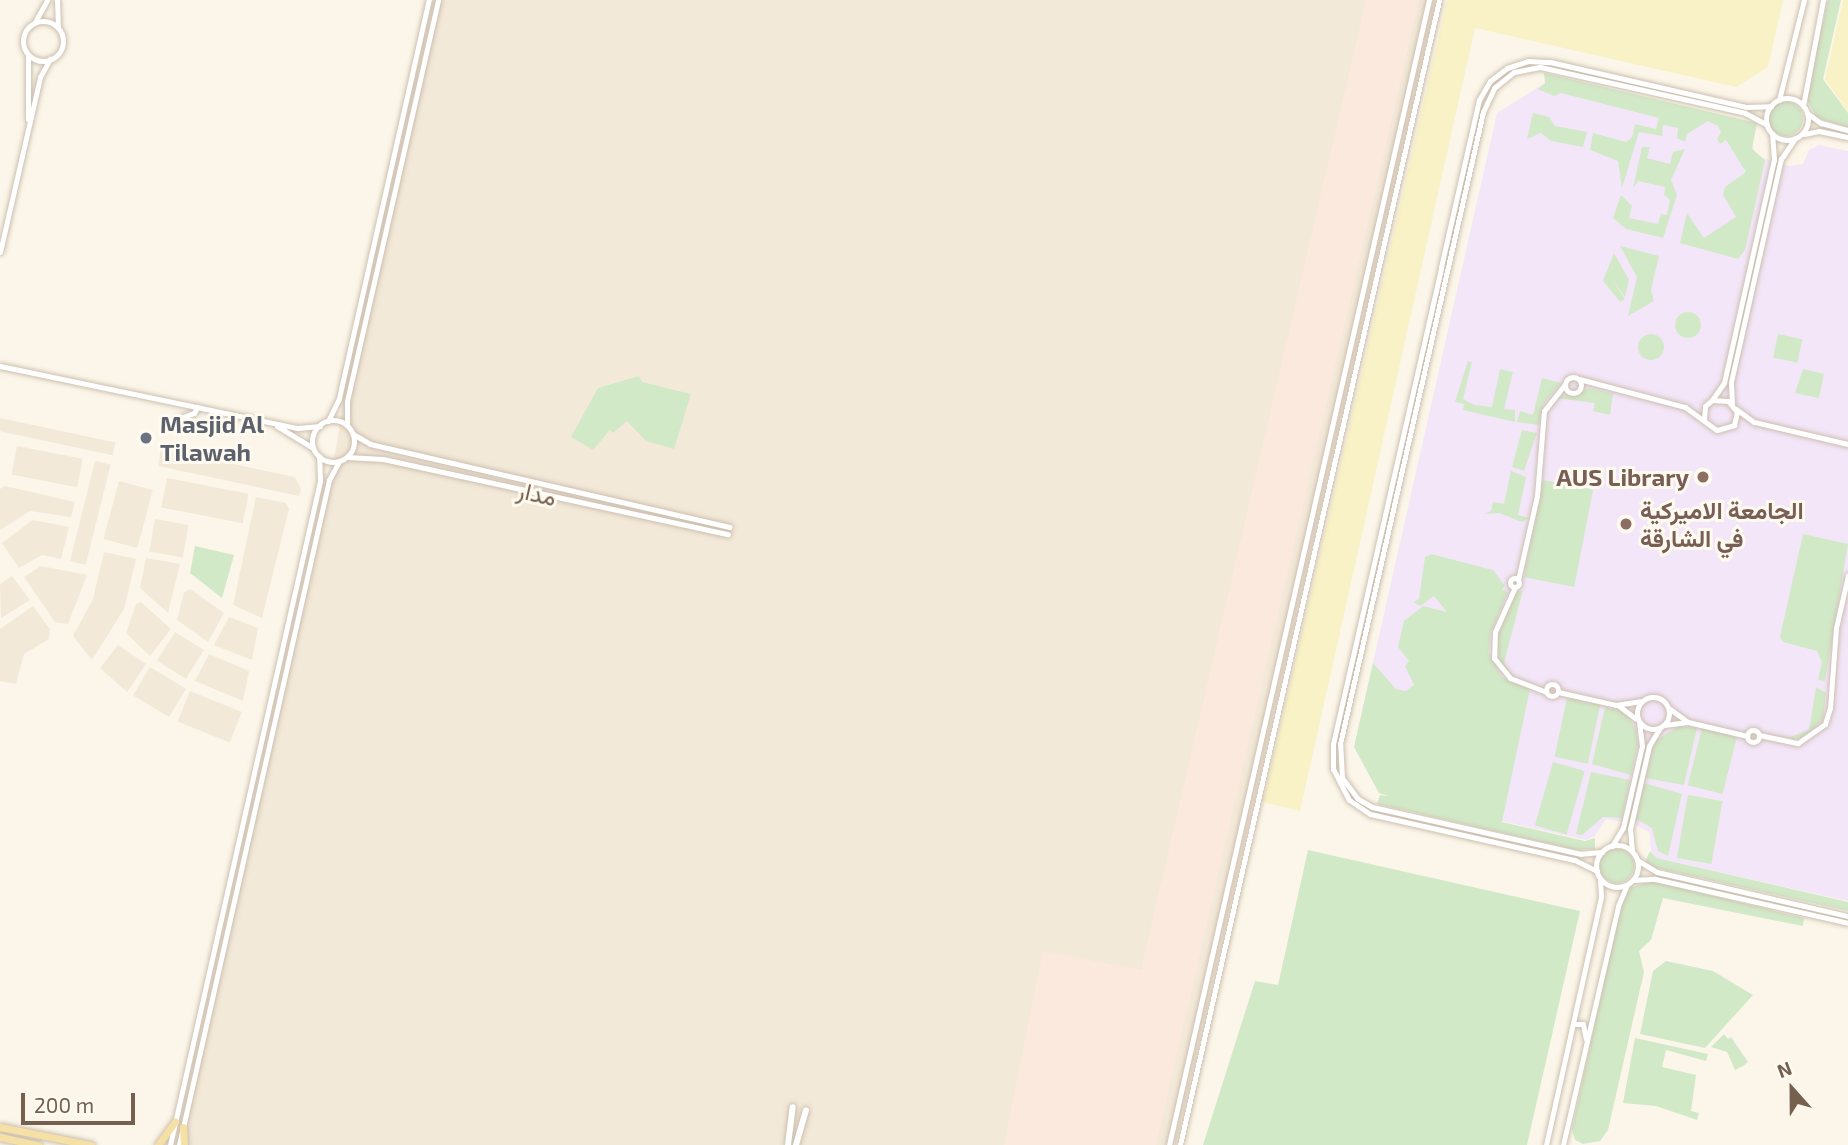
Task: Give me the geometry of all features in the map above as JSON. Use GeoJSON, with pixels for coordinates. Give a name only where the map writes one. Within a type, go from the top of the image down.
{"type":"FeatureCollection","features":[{"type":"Feature","properties":{"kind":"main road"},"geometry":{"type":"LineString","coordinates":[[788,1145],[793,1107]]}},
{"type":"Feature","properties":{"kind":"main road"},"geometry":{"type":"LineString","coordinates":[[796,1145],[806,1110]]}},
{"type":"Feature","properties":{"kind":"main road"},"geometry":{"type":"LineString","coordinates":[[158,1145],[175,1122]]}},
{"type":"Feature","properties":{"kind":"main road"},"geometry":{"type":"LineString","coordinates":[[0,1127],[91,1145]]}},
{"type":"Feature","properties":{"kind":"main road"},"geometry":{"type":"LineString","coordinates":[[181,1145],[183,1127]]}},
{"type":"Feature","properties":{"kind":"main road"},"geometry":{"type":"LineString","coordinates":[[0,1137],[38,1145]]}},
{"type":"Feature","properties":{"kind":"main road"},"geometry":{"type":"LineString","coordinates":[[0,1143],[9,1139]]}},
{"type":"Feature","properties":{"kind":"street"},"geometry":{"type":"LineString","coordinates":[[29,122],[27,54],[23,37],[47,0]]}},
{"type":"Feature","properties":{"kind":"street"},"geometry":{"type":"LineString","coordinates":[[0,252],[40,77],[62,44],[58,28],[57,0]]}},
{"type":"Feature","properties":{"kind":"street"},"geometry":{"type":"LineString","coordinates":[[0,366],[302,429],[320,426],[328,421],[339,398],[429,0]]}},
{"type":"Feature","properties":{"kind":"street"},"geometry":{"type":"LineString","coordinates":[[183,1127],[328,485],[339,461],[347,457],[354,446],[353,434],[347,425],[347,401],[438,0]]}},
{"type":"Feature","properties":{"kind":"street"},"geometry":{"type":"LineString","coordinates":[[1170,1145],[1429,0]]}},
{"type":"Feature","properties":{"kind":"street"},"geometry":{"type":"LineString","coordinates":[[1180,1145],[1439,0]]}},
{"type":"Feature","properties":{"kind":"street"},"geometry":{"type":"LineString","coordinates":[[1779,100],[1804,0]]}},
{"type":"Feature","properties":{"kind":"street"},"geometry":{"type":"LineString","coordinates":[[1803,106],[1824,0]]}},
{"type":"Feature","properties":{"kind":"street"},"geometry":{"type":"LineString","coordinates":[[35,22],[47,21],[58,28]]}},
{"type":"Feature","properties":{"kind":"street"},"geometry":{"type":"LineString","coordinates":[[27,54],[38,60],[50,59]]}},
{"type":"Feature","properties":{"kind":"street"},"geometry":{"type":"LineString","coordinates":[[1597,871],[1579,861],[1370,814],[1343,793],[1335,778],[1332,752],[1479,100],[1490,81],[1507,68],[1539,61],[1746,107],[1771,106],[1779,100],[1791,99],[1821,123],[1848,130]]}},
{"type":"Feature","properties":{"kind":"street"},"geometry":{"type":"LineString","coordinates":[[1668,706],[1670,717],[1648,746],[1626,829],[1612,846],[1602,852],[1581,854],[1381,810],[1358,799],[1346,786],[1338,761],[1485,103],[1500,82],[1514,72],[1549,69],[1745,113],[1766,124],[1772,134],[1778,158],[1740,328],[1731,382],[1734,406],[1732,427]]}},
{"type":"Feature","properties":{"kind":"street"},"geometry":{"type":"LineString","coordinates":[[1766,124],[1771,106]]}},
{"type":"Feature","properties":{"kind":"street"},"geometry":{"type":"LineString","coordinates":[[1778,158],[1798,137],[1807,113]]}},
{"type":"Feature","properties":{"kind":"street"},"geometry":{"type":"LineString","coordinates":[[1772,134],[1798,137],[1819,131],[1848,137]]}},
{"type":"Feature","properties":{"kind":"street"},"geometry":{"type":"LineString","coordinates":[[1441,267],[1445,264],[1447,271]]}},
{"type":"Feature","properties":{"kind":"street"},"geometry":{"type":"LineString","coordinates":[[1704,419],[1703,410],[1724,383],[1740,328]]}},
{"type":"Feature","properties":{"kind":"street"},"geometry":{"type":"LineString","coordinates":[[1688,722],[1656,698],[1616,705],[1558,692],[1556,685],[1547,689],[1506,675],[1493,653],[1495,632],[1517,577],[1537,495],[1544,411],[1571,377],[1592,385],[1685,407],[1717,430],[1754,422]]}},
{"type":"Feature","properties":{"kind":"street"},"geometry":{"type":"LineString","coordinates":[[1579,379],[1581,388]]}},
{"type":"Feature","properties":{"kind":"street"},"geometry":{"type":"LineString","coordinates":[[1565,384],[1569,392]]}},
{"type":"Feature","properties":{"kind":"street"},"geometry":{"type":"LineString","coordinates":[[1558,392],[1569,392],[1592,385]]}},
{"type":"Feature","properties":{"kind":"street"},"geometry":{"type":"LineString","coordinates":[[1685,407],[1711,400],[1734,406],[1754,422],[1848,444]]}},
{"type":"Feature","properties":{"kind":"street"},"geometry":{"type":"LineString","coordinates":[[178,419],[194,413],[197,407]]}},
{"type":"Feature","properties":{"kind":"street"},"geometry":{"type":"LineString","coordinates":[[170,1145],[320,481],[319,456],[315,450],[281,428],[254,419]]}},
{"type":"Feature","properties":{"kind":"street"},"geometry":{"type":"LineString","coordinates":[[328,421],[347,425]]}},
{"type":"Feature","properties":{"kind":"street"},"geometry":{"type":"LineString","coordinates":[[315,450],[313,437],[320,426]]}},
{"type":"Feature","properties":{"kind":"street","name":"مدار"},"geometry":{"type":"LineString","coordinates":[[353,434],[370,444],[730,527]]}},
{"type":"Feature","properties":{"kind":"street"},"geometry":{"type":"LineString","coordinates":[[319,456],[339,461]]}},
{"type":"Feature","properties":{"kind":"street","name":"مدار"},"geometry":{"type":"LineString","coordinates":[[347,457],[375,457],[728,534]]}},
{"type":"Feature","properties":{"kind":"street"},"geometry":{"type":"LineString","coordinates":[[1379,541],[1383,557]]}},
{"type":"Feature","properties":{"kind":"street"},"geometry":{"type":"LineString","coordinates":[[1616,705],[1638,721],[1662,727],[1688,722],[1747,736],[1751,742],[1758,738],[1802,742],[1818,733],[1828,719],[1835,634],[1848,575]]}},
{"type":"Feature","properties":{"kind":"street"},"geometry":{"type":"LineString","coordinates":[[1643,700],[1635,710],[1642,746],[1626,829],[1637,859],[1657,872],[1848,916]]}},
{"type":"Feature","properties":{"kind":"street"},"geometry":{"type":"LineString","coordinates":[[1612,846],[1632,851]]}},
{"type":"Feature","properties":{"kind":"street"},"geometry":{"type":"LineString","coordinates":[[1546,1145],[1601,897],[1597,871],[1602,852]]}},
{"type":"Feature","properties":{"kind":"street"},"geometry":{"type":"LineString","coordinates":[[1563,1145],[1586,1039],[1637,859]]}},
{"type":"Feature","properties":{"kind":"street"},"geometry":{"type":"LineString","coordinates":[[1600,879],[1613,887],[1656,879],[1848,923]]}},
{"type":"Feature","properties":{"kind":"street"},"geometry":{"type":"LineString","coordinates":[[1573,1024],[1584,1025],[1586,1039]]}},
{"type":"Feature","properties":{"kind":"shaded area"},"geometry":{"type":"Polygon","coordinates":[[[433,0],[1437,0],[1176,1145],[175,1145],[268,764],[337,443],[346,381],[433,0]]]}},
{"type":"Feature","properties":{"kind":"shaded area"},"geometry":{"type":"Polygon","coordinates":[[[1366,0],[1419,0],[1156,1145],[1004,1145],[1043,951],[1141,970],[1366,0]]]}},
{"type":"Feature","properties":{"kind":"shaded area","name":"الجامعة الاميركية في الشارقة"},"geometry":{"type":"Polygon","coordinates":[[[1545,83],[1747,129],[1756,156],[1788,166],[1803,164],[1809,150],[1819,145],[1848,151],[1848,901],[1657,858],[1651,851],[1650,833],[1635,824],[1606,819],[1595,836],[1586,840],[1379,793],[1354,747],[1497,113],[1545,83]]]}},
{"type":"Feature","properties":{"kind":"shaded area"},"geometry":{"type":"Polygon","coordinates":[[[0,418],[115,443],[113,455],[0,431],[0,418]]]}},
{"type":"Feature","properties":{"kind":"shaded area"},"geometry":{"type":"Polygon","coordinates":[[[17,446],[83,459],[77,487],[11,474],[17,446]]]}},
{"type":"Feature","properties":{"kind":"shaded area"},"geometry":{"type":"Polygon","coordinates":[[[161,449],[295,477],[301,489],[299,496],[158,466],[161,449]]]}},
{"type":"Feature","properties":{"kind":"shaded area"},"geometry":{"type":"Polygon","coordinates":[[[95,461],[111,465],[86,565],[70,561],[95,461]]]}},
{"type":"Feature","properties":{"kind":"shaded area"},"geometry":{"type":"Polygon","coordinates":[[[167,478],[248,494],[243,523],[161,507],[167,478]]]}},
{"type":"Feature","properties":{"kind":"shaded area"},"geometry":{"type":"Polygon","coordinates":[[[119,481],[153,490],[137,548],[103,539],[119,481]]]}},
{"type":"Feature","properties":{"kind":"shaded area"},"geometry":{"type":"Polygon","coordinates":[[[5,486],[75,502],[71,517],[30,511],[0,530],[0,489],[5,486]]]}},
{"type":"Feature","properties":{"kind":"shaded area"},"geometry":{"type":"Polygon","coordinates":[[[256,497],[286,503],[289,509],[262,618],[233,605],[256,497]]]}},
{"type":"Feature","properties":{"kind":"shaded area"},"geometry":{"type":"Polygon","coordinates":[[[155,519],[188,525],[183,557],[149,551],[155,519]]]}},
{"type":"Feature","properties":{"kind":"shaded area"},"geometry":{"type":"Polygon","coordinates":[[[33,520],[69,527],[61,559],[42,555],[19,568],[2,543],[33,520]]]}},
{"type":"Feature","properties":{"kind":"shaded area"},"geometry":{"type":"Polygon","coordinates":[[[104,552],[136,559],[124,609],[92,660],[73,636],[93,599],[104,552]]]}},
{"type":"Feature","properties":{"kind":"shaded area"},"geometry":{"type":"Polygon","coordinates":[[[146,558],[180,564],[168,613],[140,588],[146,558]]]}},
{"type":"Feature","properties":{"kind":"shaded area"},"geometry":{"type":"Polygon","coordinates":[[[41,566],[87,575],[68,624],[55,622],[24,577],[41,566]]]}},
{"type":"Feature","properties":{"kind":"shaded area"},"geometry":{"type":"Polygon","coordinates":[[[12,576],[30,600],[1,618],[0,584],[12,576]]]}},
{"type":"Feature","properties":{"kind":"shaded area"},"geometry":{"type":"Polygon","coordinates":[[[190,589],[224,613],[208,642],[177,620],[184,592],[190,589]]]}},
{"type":"Feature","properties":{"kind":"shaded area"},"geometry":{"type":"Polygon","coordinates":[[[141,602],[171,629],[150,656],[126,633],[136,604],[141,602]]]}},
{"type":"Feature","properties":{"kind":"shaded area"},"geometry":{"type":"Polygon","coordinates":[[[33,606],[50,629],[49,639],[24,654],[16,684],[0,681],[0,629],[33,606]]]}},
{"type":"Feature","properties":{"kind":"shaded area"},"geometry":{"type":"Polygon","coordinates":[[[229,617],[258,628],[252,660],[214,645],[229,617]]]}},
{"type":"Feature","properties":{"kind":"shaded area"},"geometry":{"type":"Polygon","coordinates":[[[175,632],[204,650],[186,679],[157,661],[175,632]]]}},
{"type":"Feature","properties":{"kind":"shaded area"},"geometry":{"type":"Polygon","coordinates":[[[118,645],[146,664],[127,692],[100,668],[118,645]]]}},
{"type":"Feature","properties":{"kind":"shaded area"},"geometry":{"type":"Polygon","coordinates":[[[209,654],[249,671],[243,701],[195,681],[209,654]]]}},
{"type":"Feature","properties":{"kind":"shaded area"},"geometry":{"type":"Polygon","coordinates":[[[150,667],[186,689],[169,717],[133,695],[150,667]]]}},
{"type":"Feature","properties":{"kind":"shaded area"},"geometry":{"type":"Polygon","coordinates":[[[190,691],[242,712],[230,743],[178,722],[190,691]]]}},
{"type":"Feature","properties":{"kind":"green space"},"geometry":{"type":"Polygon","coordinates":[[[1828,0],[1841,0],[1823,79],[1848,113],[1848,127],[1817,118],[1806,98],[1828,0]]]}},
{"type":"Feature","properties":{"kind":"green space"},"geometry":{"type":"Polygon","coordinates":[[[1544,73],[1757,123],[1752,149],[1765,160],[1745,250],[1738,259],[1680,243],[1687,213],[1704,238],[1736,217],[1723,195],[1725,187],[1746,172],[1726,140],[1720,144],[1717,139],[1721,132],[1718,126],[1708,121],[1687,134],[1685,142],[1677,138],[1678,128],[1663,125],[1662,136],[1639,132],[1622,188],[1618,161],[1590,150],[1593,133],[1626,142],[1632,137],[1635,124],[1656,129],[1659,118],[1561,93],[1554,96],[1538,89],[1545,83],[1544,73]]]}},
{"type":"Feature","properties":{"kind":"green space"},"geometry":{"type":"Polygon","coordinates":[[[1786,102],[1798,107],[1803,119],[1798,131],[1786,136],[1774,131],[1769,119],[1774,107],[1786,102]]]}},
{"type":"Feature","properties":{"kind":"green space"},"geometry":{"type":"Polygon","coordinates":[[[1533,113],[1549,117],[1555,126],[1587,132],[1583,147],[1551,141],[1541,133],[1527,139],[1533,113]]]}},
{"type":"Feature","properties":{"kind":"green space"},"geometry":{"type":"Polygon","coordinates":[[[1642,147],[1650,147],[1647,158],[1670,164],[1673,152],[1685,149],[1671,180],[1677,195],[1663,238],[1626,229],[1613,218],[1621,195],[1632,206],[1629,218],[1658,224],[1661,214],[1667,215],[1670,200],[1664,195],[1665,187],[1638,181],[1633,188],[1642,147]]]}},
{"type":"Feature","properties":{"kind":"green space"},"geometry":{"type":"Polygon","coordinates":[[[1620,246],[1659,256],[1651,290],[1654,301],[1628,316],[1637,277],[1620,246]]]}},
{"type":"Feature","properties":{"kind":"green space"},"geometry":{"type":"Polygon","coordinates":[[[1614,253],[1629,280],[1625,297],[1610,276],[1625,299],[1620,302],[1603,281],[1614,253]]]}},
{"type":"Feature","properties":{"kind":"green space"},"geometry":{"type":"Polygon","coordinates":[[[1688,312],[1697,316],[1701,325],[1697,334],[1688,338],[1679,334],[1675,325],[1679,316],[1688,312]]]}},
{"type":"Feature","properties":{"kind":"green space"},"geometry":{"type":"Polygon","coordinates":[[[1651,334],[1661,337],[1664,347],[1661,357],[1651,360],[1641,357],[1638,347],[1641,337],[1651,334]]]}},
{"type":"Feature","properties":{"kind":"green space"},"geometry":{"type":"Polygon","coordinates":[[[1778,334],[1802,339],[1797,363],[1773,357],[1778,334]]]}},
{"type":"Feature","properties":{"kind":"green space"},"geometry":{"type":"Polygon","coordinates":[[[1468,361],[1472,362],[1463,399],[1474,405],[1492,407],[1500,369],[1513,372],[1504,409],[1515,410],[1515,422],[1463,410],[1464,404],[1455,402],[1468,361]]]}},
{"type":"Feature","properties":{"kind":"green space"},"geometry":{"type":"Polygon","coordinates":[[[1803,369],[1824,374],[1819,398],[1795,393],[1803,369]]]}},
{"type":"Feature","properties":{"kind":"green space"},"geometry":{"type":"Polygon","coordinates":[[[639,376],[642,382],[691,394],[674,449],[646,441],[627,421],[613,433],[610,430],[593,450],[571,437],[598,388],[639,376]]]}},
{"type":"Feature","properties":{"kind":"green space"},"geometry":{"type":"Polygon","coordinates":[[[1542,378],[1561,383],[1543,405],[1539,425],[1517,422],[1520,411],[1533,415],[1542,378]]]}},
{"type":"Feature","properties":{"kind":"green space"},"geometry":{"type":"Polygon","coordinates":[[[1590,388],[1613,394],[1610,415],[1593,411],[1595,403],[1556,398],[1590,388]]]}},
{"type":"Feature","properties":{"kind":"green space"},"geometry":{"type":"Polygon","coordinates":[[[1522,430],[1537,433],[1524,471],[1512,467],[1522,430]]]}},
{"type":"Feature","properties":{"kind":"green space"},"geometry":{"type":"Polygon","coordinates":[[[1511,471],[1526,477],[1518,515],[1529,518],[1522,522],[1499,513],[1484,514],[1491,511],[1493,502],[1504,504],[1511,471]]]}},
{"type":"Feature","properties":{"kind":"green space"},"geometry":{"type":"Polygon","coordinates":[[[1543,480],[1593,490],[1574,587],[1524,577],[1543,480]]]}},
{"type":"Feature","properties":{"kind":"green space"},"geometry":{"type":"Polygon","coordinates":[[[1803,534],[1848,544],[1825,681],[1818,680],[1822,662],[1817,651],[1783,642],[1780,637],[1803,534]]]}},
{"type":"Feature","properties":{"kind":"green space"},"geometry":{"type":"Polygon","coordinates":[[[195,546],[234,555],[222,598],[190,573],[195,546]]]}},
{"type":"Feature","properties":{"kind":"green space"},"geometry":{"type":"Polygon","coordinates":[[[1431,554],[1493,570],[1505,586],[1502,589],[1508,592],[1490,635],[1489,653],[1502,677],[1530,689],[1502,822],[1585,841],[1595,838],[1595,849],[1577,850],[1377,804],[1380,795],[1389,796],[1379,793],[1354,747],[1373,663],[1396,689],[1406,691],[1414,685],[1405,666],[1409,661],[1398,647],[1404,621],[1423,606],[1447,612],[1434,596],[1420,606],[1413,602],[1419,599],[1425,557],[1431,554]]]}},
{"type":"Feature","properties":{"kind":"green space"},"geometry":{"type":"Polygon","coordinates":[[[1523,590],[1504,663],[1511,675],[1500,662],[1497,638],[1516,593],[1523,590]]]}},
{"type":"Feature","properties":{"kind":"green space"},"geometry":{"type":"Polygon","coordinates":[[[1816,687],[1826,693],[1823,720],[1802,738],[1785,739],[1809,730],[1816,687]]]}},
{"type":"Feature","properties":{"kind":"green space"},"geometry":{"type":"Polygon","coordinates":[[[1567,698],[1600,705],[1588,764],[1555,757],[1567,698]]]}},
{"type":"Feature","properties":{"kind":"green space"},"geometry":{"type":"Polygon","coordinates":[[[1605,707],[1624,711],[1636,729],[1638,745],[1631,775],[1592,764],[1605,707]]]}},
{"type":"Feature","properties":{"kind":"green space"},"geometry":{"type":"Polygon","coordinates":[[[1679,726],[1697,728],[1684,785],[1645,778],[1655,741],[1679,726]]]}},
{"type":"Feature","properties":{"kind":"green space"},"geometry":{"type":"Polygon","coordinates":[[[1702,728],[1737,737],[1723,794],[1688,785],[1702,728]]]}},
{"type":"Feature","properties":{"kind":"green space"},"geometry":{"type":"Polygon","coordinates":[[[1553,762],[1585,771],[1567,835],[1535,825],[1553,762]]]}},
{"type":"Feature","properties":{"kind":"green space"},"geometry":{"type":"Polygon","coordinates":[[[1591,772],[1630,780],[1622,818],[1603,817],[1582,835],[1576,834],[1591,772]]]}},
{"type":"Feature","properties":{"kind":"green space"},"geometry":{"type":"Polygon","coordinates":[[[1644,783],[1682,794],[1668,856],[1658,851],[1652,828],[1636,819],[1644,783]]]}},
{"type":"Feature","properties":{"kind":"green space"},"geometry":{"type":"Polygon","coordinates":[[[1688,795],[1722,801],[1711,864],[1677,858],[1688,795]]]}},
{"type":"Feature","properties":{"kind":"green space"},"geometry":{"type":"Polygon","coordinates":[[[1617,849],[1629,854],[1634,866],[1629,878],[1617,883],[1605,878],[1600,866],[1605,854],[1617,849]]]}},
{"type":"Feature","properties":{"kind":"green space"},"geometry":{"type":"Polygon","coordinates":[[[1308,850],[1580,911],[1527,1145],[1203,1145],[1255,981],[1278,985],[1308,850]]]}},
{"type":"Feature","properties":{"kind":"green space"},"geometry":{"type":"Polygon","coordinates":[[[1650,851],[1657,858],[1848,902],[1848,911],[1652,867],[1645,862],[1650,851]]]}},
{"type":"Feature","properties":{"kind":"green space"},"geometry":{"type":"Polygon","coordinates":[[[1652,881],[1804,918],[1803,926],[1663,898],[1651,940],[1639,951],[1644,972],[1608,1130],[1600,1141],[1583,1144],[1575,1140],[1572,1129],[1621,903],[1629,888],[1652,881]]]}},
{"type":"Feature","properties":{"kind":"green space"},"geometry":{"type":"Polygon","coordinates":[[[1666,961],[1713,971],[1753,995],[1705,1048],[1640,1034],[1653,971],[1666,961]]]}},
{"type":"Feature","properties":{"kind":"green space"},"geometry":{"type":"Polygon","coordinates":[[[1724,1034],[1728,1039],[1731,1037],[1748,1062],[1735,1070],[1727,1052],[1711,1047],[1724,1034]]]}},
{"type":"Feature","properties":{"kind":"green space"},"geometry":{"type":"Polygon","coordinates":[[[1635,1038],[1708,1054],[1706,1061],[1666,1050],[1662,1067],[1696,1075],[1691,1111],[1699,1113],[1697,1120],[1656,1106],[1623,1103],[1635,1038]]]}},
{"type":"Feature","properties":{"kind":"sand"},"geometry":{"type":"Polygon","coordinates":[[[1447,0],[1783,0],[1768,67],[1736,87],[1475,28],[1300,811],[1263,802],[1447,0]]]}},
{"type":"Feature","properties":{"kind":"sand"},"geometry":{"type":"Polygon","coordinates":[[[1843,0],[1848,0],[1848,112],[1825,79],[1843,0]]]}},
{"type":"Feature","properties":{"kind":"place","name":"Masjid Al Tilawah"},"geometry":{"type":"Point","coordinates":[146,438]}},
{"type":"Feature","properties":{"kind":"place","name":"AUS Library"},"geometry":{"type":"Point","coordinates":[1703,477]}},
{"type":"Feature","properties":{"kind":"place","name":"الجامعة الاميركية في الشارقة"},"geometry":{"type":"Point","coordinates":[1626,524]}}]}
